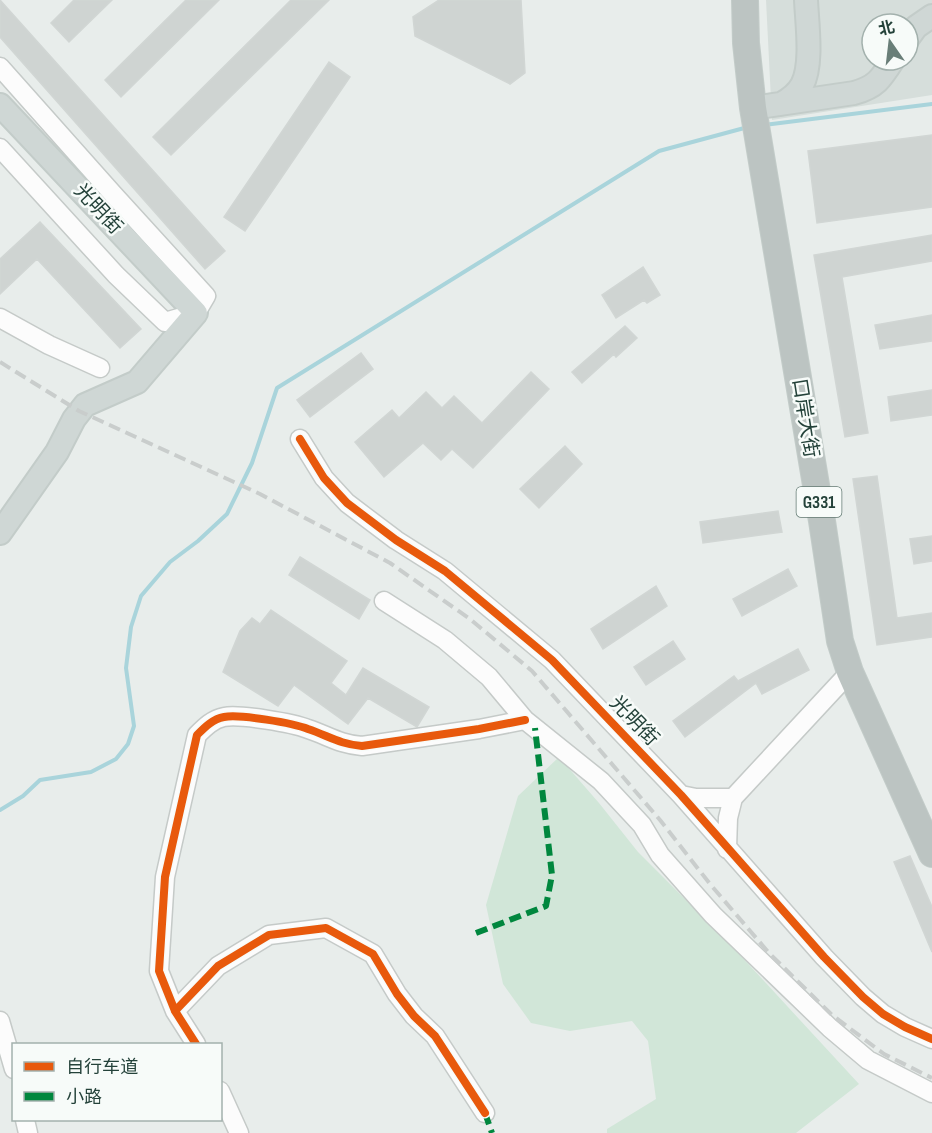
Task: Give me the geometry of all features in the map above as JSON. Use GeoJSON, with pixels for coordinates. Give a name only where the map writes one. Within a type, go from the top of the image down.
{"type":"FeatureCollection","features":[{"type":"Feature","properties":{"kind":"highway","name":"口岸大街"},"geometry":{"type":"LineString","coordinates":[[745,0],[746,43],[755,120],[840,641],[850,672],[932,854]]}},
{"type":"Feature","properties":{"kind":"main road"},"geometry":{"type":"LineString","coordinates":[[755,120],[794,96],[802,86],[808,63],[806,0]]}},
{"type":"Feature","properties":{"kind":"main road"},"geometry":{"type":"LineString","coordinates":[[781,104],[868,89],[879,82],[885,72]]}},
{"type":"Feature","properties":{"kind":"main road","name":"光明街"},"geometry":{"type":"LineString","coordinates":[[0,105],[196,313]]}},
{"type":"Feature","properties":{"kind":"main road"},"geometry":{"type":"LineString","coordinates":[[0,533],[57,452],[79,411],[85,405],[137,382],[196,313]]}},
{"type":"Feature","properties":{"kind":"street"},"geometry":{"type":"LineString","coordinates":[[0,67],[206,296],[196,313],[165,322],[116,275],[0,148]]}},
{"type":"Feature","properties":{"kind":"street"},"geometry":{"type":"LineString","coordinates":[[0,318],[49,345],[100,368]]}},
{"type":"Feature","properties":{"kind":"street","name":"光明街"},"geometry":{"type":"LineString","coordinates":[[300,439],[324,478],[347,503],[396,540],[445,571],[552,660],[681,795],[863,997],[883,1014],[904,1027],[932,1039]]}},
{"type":"Feature","properties":{"kind":"street"},"geometry":{"type":"LineString","coordinates":[[384,601],[445,640],[489,677],[525,720],[601,781],[642,825],[660,855],[713,915],[830,1028],[867,1060],[932,1093]]}},
{"type":"Feature","properties":{"kind":"street"},"geometry":{"type":"LineString","coordinates":[[728,849],[728,818],[734,798],[850,672]]}},
{"type":"Feature","properties":{"kind":"street"},"geometry":{"type":"LineString","coordinates":[[195,1043],[175,1011],[159,971],[165,877],[197,735],[208,723],[225,717],[274,720],[307,728],[344,744],[362,746],[525,720]]}},
{"type":"Feature","properties":{"kind":"street"},"geometry":{"type":"LineString","coordinates":[[681,795],[696,798],[734,798]]}},
{"type":"Feature","properties":{"kind":"street"},"geometry":{"type":"LineString","coordinates":[[175,1011],[218,966],[269,935],[326,928],[373,954],[397,994],[414,1016],[435,1036],[485,1113]]}},
{"type":"Feature","properties":{"kind":"street"},"geometry":{"type":"LineString","coordinates":[[0,1021],[12,1062]]}},
{"type":"Feature","properties":{"kind":"street"},"geometry":{"type":"LineString","coordinates":[[222,1095],[239,1133]]}},
{"type":"Feature","properties":{"kind":"shaded area"},"geometry":{"type":"Polygon","coordinates":[[[766,0],[932,0],[932,95],[772,120],[766,0]]]}},
{"type":"Feature","properties":{"kind":"green space"},"geometry":{"type":"Polygon","coordinates":[[[559,757],[638,852],[728,942],[859,1084],[796,1133],[607,1133],[607,1129],[656,1099],[648,1041],[632,1021],[570,1031],[531,1023],[503,984],[486,905],[518,796],[559,757]]]}},
{"type":"Feature","properties":{"kind":"building"},"geometry":{"type":"Polygon","coordinates":[[[0,0],[225,251],[205,269],[0,37],[0,0]]]}},
{"type":"Feature","properties":{"kind":"building"},"geometry":{"type":"Polygon","coordinates":[[[74,0],[112,0],[69,42],[51,23],[74,0]]]}},
{"type":"Feature","properties":{"kind":"building"},"geometry":{"type":"Polygon","coordinates":[[[186,0],[219,0],[121,97],[105,80],[186,0]]]}},
{"type":"Feature","properties":{"kind":"building"},"geometry":{"type":"Polygon","coordinates":[[[291,0],[329,0],[171,155],[153,137],[291,0]]]}},
{"type":"Feature","properties":{"kind":"building"},"geometry":{"type":"Polygon","coordinates":[[[439,0],[521,0],[525,73],[510,84],[415,36],[413,17],[439,0]]]}},
{"type":"Feature","properties":{"kind":"building"},"geometry":{"type":"Polygon","coordinates":[[[329,62],[350,77],[245,231],[224,217],[329,62]]]}},
{"type":"Feature","properties":{"kind":"building"},"geometry":{"type":"Polygon","coordinates":[[[932,135],[932,207],[817,223],[808,151],[932,135]]]}},
{"type":"Feature","properties":{"kind":"building"},"geometry":{"type":"Polygon","coordinates":[[[40,222],[141,329],[120,348],[37,259],[0,294],[0,259],[40,222]]]}},
{"type":"Feature","properties":{"kind":"building"},"geometry":{"type":"Polygon","coordinates":[[[932,235],[932,261],[842,277],[868,433],[845,437],[814,255],[932,235]]]}},
{"type":"Feature","properties":{"kind":"building"},"geometry":{"type":"Polygon","coordinates":[[[643,267],[660,295],[647,303],[644,300],[616,318],[602,295],[643,267]]]}},
{"type":"Feature","properties":{"kind":"building"},"geometry":{"type":"Polygon","coordinates":[[[932,315],[932,341],[880,349],[875,325],[932,315]]]}},
{"type":"Feature","properties":{"kind":"building"},"geometry":{"type":"Polygon","coordinates":[[[625,326],[637,338],[616,357],[614,354],[582,383],[572,372],[625,326]]]}},
{"type":"Feature","properties":{"kind":"building"},"geometry":{"type":"Polygon","coordinates":[[[361,353],[373,369],[310,417],[297,400],[361,353]]]}},
{"type":"Feature","properties":{"kind":"building"},"geometry":{"type":"Polygon","coordinates":[[[531,372],[549,389],[473,468],[452,449],[441,460],[423,443],[384,477],[355,442],[392,410],[399,418],[426,392],[442,408],[454,396],[482,423],[531,372]]]}},
{"type":"Feature","properties":{"kind":"building"},"geometry":{"type":"Polygon","coordinates":[[[932,390],[932,415],[891,421],[888,397],[932,390]]]}},
{"type":"Feature","properties":{"kind":"building"},"geometry":{"type":"Polygon","coordinates":[[[565,446],[582,464],[539,508],[520,489],[565,446]]]}},
{"type":"Feature","properties":{"kind":"building"},"geometry":{"type":"Polygon","coordinates":[[[877,476],[897,618],[932,613],[932,637],[877,645],[853,479],[877,476]]]}},
{"type":"Feature","properties":{"kind":"building"},"geometry":{"type":"Polygon","coordinates":[[[778,511],[782,532],[703,543],[700,522],[778,511]]]}},
{"type":"Feature","properties":{"kind":"building"},"geometry":{"type":"Polygon","coordinates":[[[932,536],[932,561],[914,564],[910,539],[932,536]]]}},
{"type":"Feature","properties":{"kind":"building"},"geometry":{"type":"Polygon","coordinates":[[[300,557],[370,600],[359,619],[289,575],[300,557]]]}},
{"type":"Feature","properties":{"kind":"building"},"geometry":{"type":"Polygon","coordinates":[[[788,569],[797,586],[742,616],[733,599],[788,569]]]}},
{"type":"Feature","properties":{"kind":"building"},"geometry":{"type":"Polygon","coordinates":[[[656,586],[667,606],[603,649],[591,629],[656,586]]]}},
{"type":"Feature","properties":{"kind":"building"},"geometry":{"type":"Polygon","coordinates":[[[271,610],[347,661],[331,683],[346,695],[363,668],[429,707],[417,727],[368,698],[348,724],[294,685],[278,706],[223,672],[240,631],[252,618],[260,624],[271,610]]]}},
{"type":"Feature","properties":{"kind":"building"},"geometry":{"type":"Polygon","coordinates":[[[673,641],[685,659],[646,685],[634,667],[673,641]]]}},
{"type":"Feature","properties":{"kind":"building"},"geometry":{"type":"Polygon","coordinates":[[[798,649],[809,670],[762,694],[756,683],[685,737],[673,721],[734,676],[738,681],[798,649]]]}},
{"type":"Feature","properties":{"kind":"building"},"geometry":{"type":"Polygon","coordinates":[[[910,856],[932,907],[932,952],[894,862],[910,856]]]}},
{"type":"Feature","properties":{"kind":"waterway"},"geometry":{"type":"LineString","coordinates":[[764,125],[932,104]]}},
{"type":"Feature","properties":{"kind":"waterway"},"geometry":{"type":"LineString","coordinates":[[0,810],[23,796],[40,780],[91,772],[116,759],[128,744],[134,726],[126,668],[131,627],[141,596],[170,562],[198,541],[227,514],[252,463],[277,388],[659,151],[748,127]]}},
{"type":"Feature","properties":{"kind":"railway"},"geometry":{"type":"LineString","coordinates":[[0,362],[79,411],[260,494],[390,563],[470,619],[532,671],[660,820],[710,884],[769,953],[832,1015],[884,1054],[932,1078]]}},
{"type":"Feature","properties":{"kind":"marked path"},"geometry":{"type":"LineString","coordinates":[[476,933],[546,906],[552,875],[535,728]]}},
{"type":"Feature","properties":{"kind":"marked path"},"geometry":{"type":"LineString","coordinates":[[485,1113],[492,1133]]}},
{"type":"Feature","properties":{"kind":"cycle path"},"geometry":{"type":"LineString","coordinates":[[300,439],[324,478],[347,503],[396,540],[445,571],[552,660],[681,795],[824,957],[863,997],[883,1014],[932,1039]]}},
{"type":"Feature","properties":{"kind":"cycle path"},"geometry":{"type":"LineString","coordinates":[[195,1043],[175,1011],[159,971],[165,877],[197,735],[200,732],[220,718],[232,716],[291,724],[340,742],[362,746],[525,720]]}},
{"type":"Feature","properties":{"kind":"cycle path"},"geometry":{"type":"LineString","coordinates":[[175,1011],[218,966],[269,935],[326,928],[373,954],[397,994],[414,1016],[435,1036],[485,1113]]}}]}
